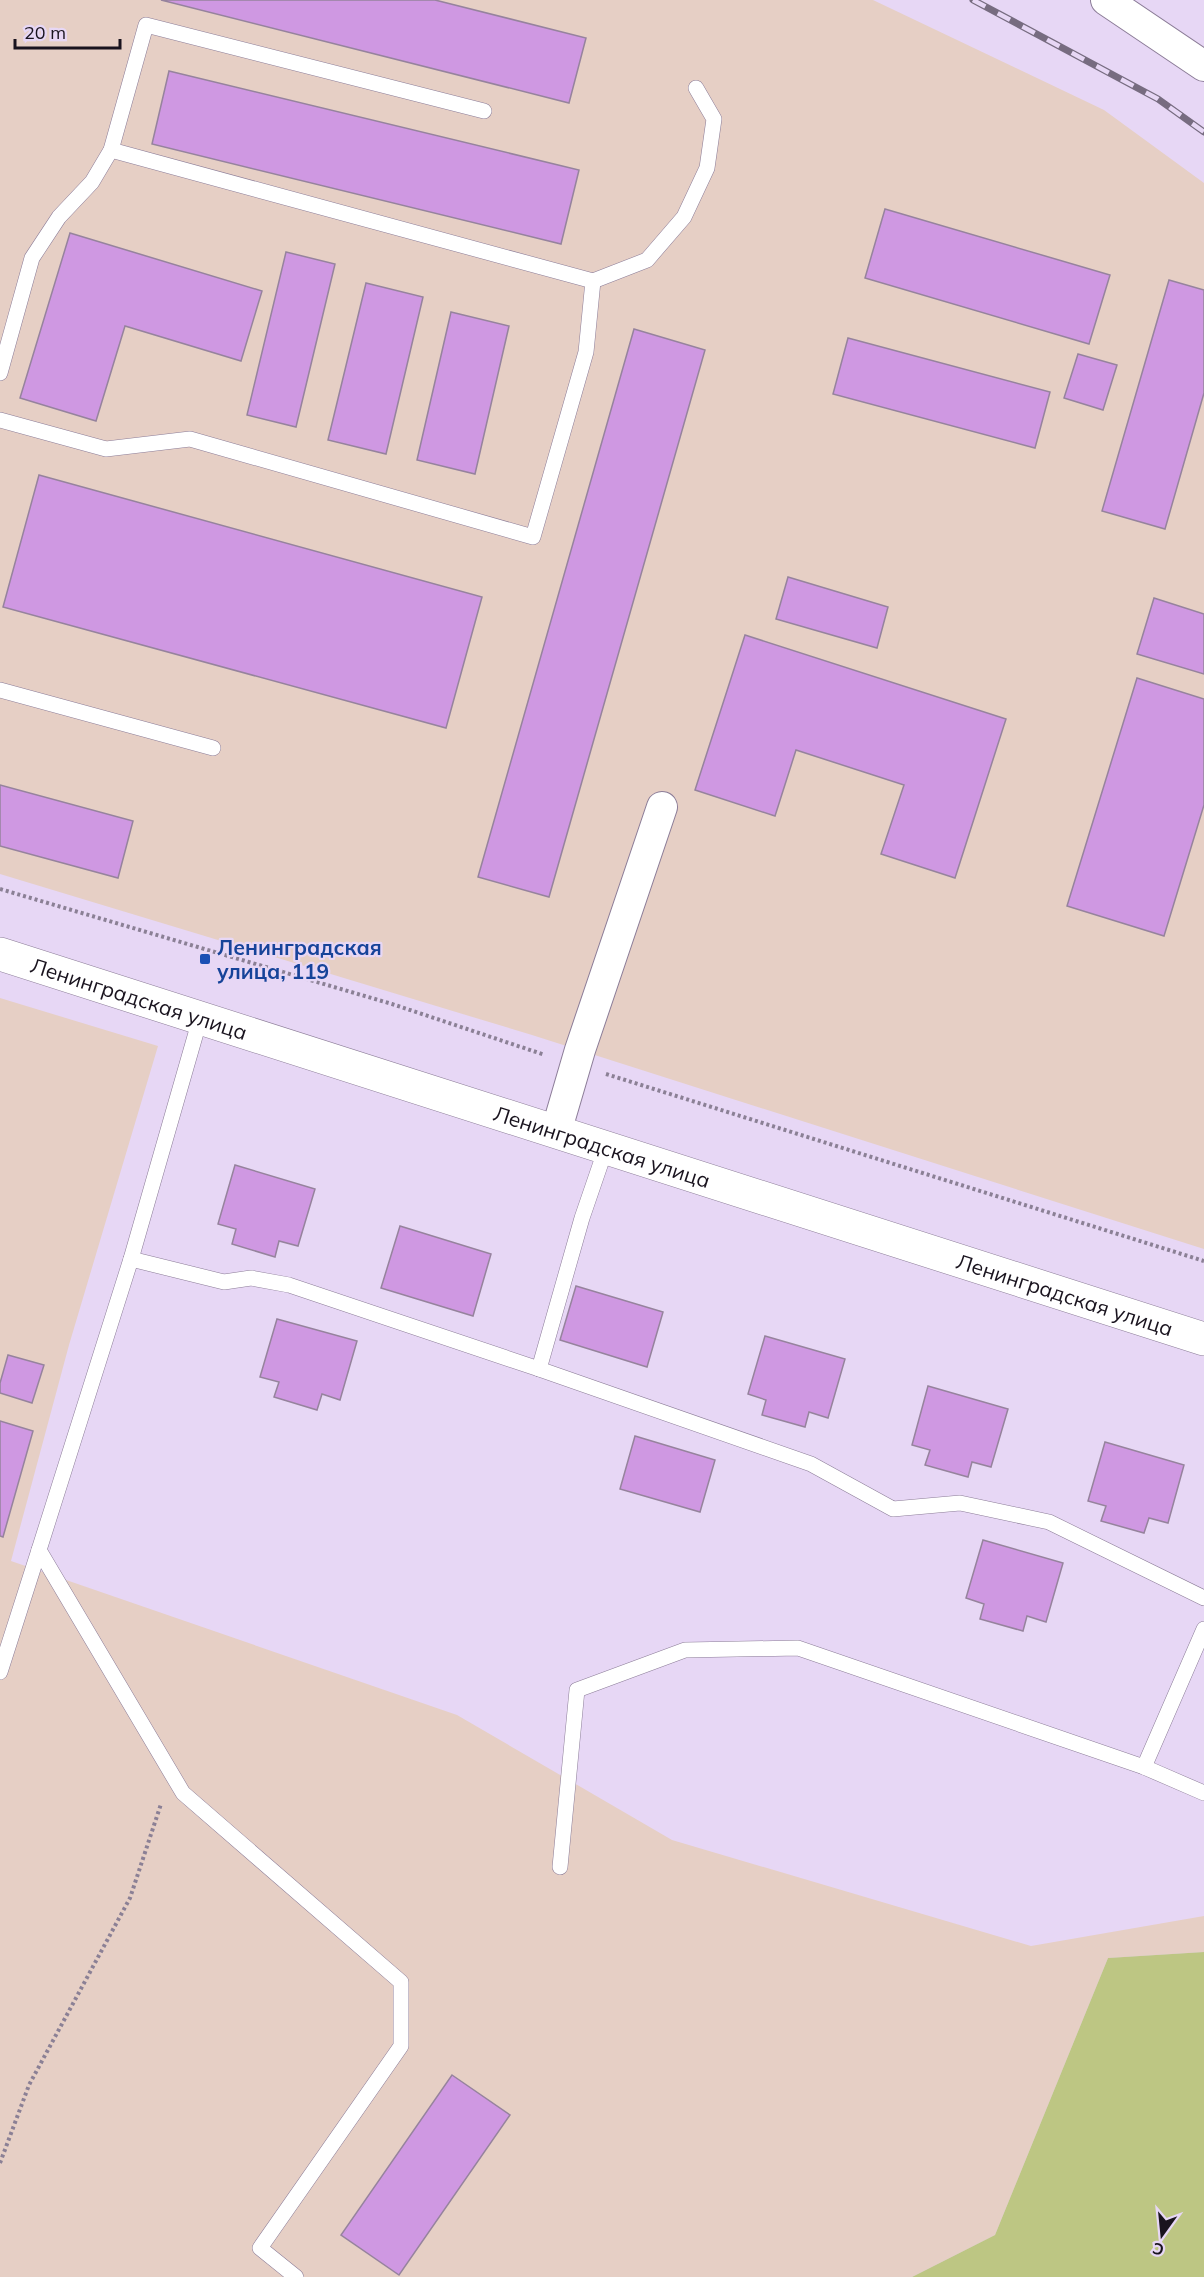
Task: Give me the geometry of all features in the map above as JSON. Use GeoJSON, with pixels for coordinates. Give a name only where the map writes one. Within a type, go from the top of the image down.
{"type":"FeatureCollection","features":[{"type":"Feature","properties":{"kind":"main road","name":"Ленинградская улица"},"geometry":{"type":"LineString","coordinates":[[0,954],[1204,1339]]}},
{"type":"Feature","properties":{"kind":"street"},"geometry":{"type":"LineString","coordinates":[[1106,0],[1204,66]]}},
{"type":"Feature","properties":{"kind":"street"},"geometry":{"type":"LineString","coordinates":[[556,1132],[580,1050],[662,807]]}},
{"type":"Feature","properties":{"kind":"lane"},"geometry":{"type":"LineString","coordinates":[[1,364],[32,258],[59,216],[92,182],[111,150],[146,25],[484,111]]}},
{"type":"Feature","properties":{"kind":"lane"},"geometry":{"type":"LineString","coordinates":[[111,150],[593,281],[647,260],[684,217],[707,168],[714,119],[696,88]]}},
{"type":"Feature","properties":{"kind":"lane"},"geometry":{"type":"LineString","coordinates":[[0,420],[106,449],[190,439],[533,537],[586,352],[593,281]]}},
{"type":"Feature","properties":{"kind":"lane"},"geometry":{"type":"LineString","coordinates":[[0,690],[213,748]]}},
{"type":"Feature","properties":{"kind":"lane"},"geometry":{"type":"LineString","coordinates":[[0,1672],[131,1259],[200,1019]]}},
{"type":"Feature","properties":{"kind":"lane"},"geometry":{"type":"LineString","coordinates":[[538,1369],[582,1218],[606,1148]]}},
{"type":"Feature","properties":{"kind":"lane"},"geometry":{"type":"LineString","coordinates":[[131,1259],[224,1282],[251,1278],[289,1285],[811,1464],[893,1509],[960,1503],[1049,1522],[1204,1598]]}},
{"type":"Feature","properties":{"kind":"lane"},"geometry":{"type":"LineString","coordinates":[[39,1550],[183,1793],[401,1982],[401,2046],[260,2247],[296,2277]]}},
{"type":"Feature","properties":{"kind":"lane"},"geometry":{"type":"LineString","coordinates":[[1144,1767],[1204,1629]]}},
{"type":"Feature","properties":{"kind":"lane"},"geometry":{"type":"LineString","coordinates":[[560,1867],[577,1690],[685,1650],[798,1648],[1144,1767],[1204,1793]]}},
{"type":"Feature","properties":{"kind":"path"},"geometry":{"type":"LineString","coordinates":[[0,2163],[29,2085],[130,1898],[172,1775]]}},
{"type":"Feature","properties":{"kind":"shaded area"},"geometry":{"type":"Polygon","coordinates":[[[0,0],[873,0],[1104,110],[1204,183],[1204,1249],[532,1035],[0,874],[0,0]]]}},
{"type":"Feature","properties":{"kind":"shaded area"},"geometry":{"type":"Polygon","coordinates":[[[0,998],[158,1046],[69,1345],[11,1561],[457,1715],[672,1840],[1031,1946],[1204,1916],[1204,1952],[1108,1958],[995,2235],[912,2277],[0,2277],[0,998]]]}},
{"type":"Feature","properties":{"kind":"green space"},"geometry":{"type":"Polygon","coordinates":[[[1204,1952],[1204,2277],[912,2277],[995,2235],[1108,1958],[1204,1952]]]}},
{"type":"Feature","properties":{"kind":"building"},"geometry":{"type":"Polygon","coordinates":[[[161,0],[435,0],[586,38],[569,103],[161,0]]]}},
{"type":"Feature","properties":{"kind":"building"},"geometry":{"type":"Polygon","coordinates":[[[169,71],[579,170],[561,244],[152,144],[169,71]]]}},
{"type":"Feature","properties":{"kind":"building"},"geometry":{"type":"Polygon","coordinates":[[[885,209],[1110,275],[1089,344],[865,278],[885,209]]]}},
{"type":"Feature","properties":{"kind":"building"},"geometry":{"type":"Polygon","coordinates":[[[70,233],[262,291],[241,361],[125,326],[96,421],[20,398],[70,233]]]}},
{"type":"Feature","properties":{"kind":"building"},"geometry":{"type":"Polygon","coordinates":[[[286,252],[335,264],[296,427],[247,415],[286,252]]]}},
{"type":"Feature","properties":{"kind":"building"},"geometry":{"type":"Polygon","coordinates":[[[1169,280],[1204,290],[1204,393],[1165,529],[1102,511],[1169,280]]]}},
{"type":"Feature","properties":{"kind":"building"},"geometry":{"type":"Polygon","coordinates":[[[366,283],[423,297],[386,454],[328,440],[366,283]]]}},
{"type":"Feature","properties":{"kind":"building"},"geometry":{"type":"Polygon","coordinates":[[[451,312],[509,326],[475,474],[417,460],[451,312]]]}},
{"type":"Feature","properties":{"kind":"building"},"geometry":{"type":"Polygon","coordinates":[[[634,329],[705,350],[549,897],[478,877],[634,329]]]}},
{"type":"Feature","properties":{"kind":"building"},"geometry":{"type":"Polygon","coordinates":[[[848,338],[1050,392],[1035,448],[833,394],[848,338]]]}},
{"type":"Feature","properties":{"kind":"building"},"geometry":{"type":"Polygon","coordinates":[[[1078,354],[1117,365],[1103,410],[1064,398],[1078,354]]]}},
{"type":"Feature","properties":{"kind":"building"},"geometry":{"type":"Polygon","coordinates":[[[39,475],[482,597],[446,728],[3,607],[39,475]]]}},
{"type":"Feature","properties":{"kind":"building"},"geometry":{"type":"Polygon","coordinates":[[[788,577],[888,607],[877,648],[776,619],[788,577]]]}},
{"type":"Feature","properties":{"kind":"building"},"geometry":{"type":"Polygon","coordinates":[[[1154,598],[1204,614],[1204,674],[1137,654],[1154,598]]]}},
{"type":"Feature","properties":{"kind":"building"},"geometry":{"type":"Polygon","coordinates":[[[745,635],[1006,719],[955,878],[881,854],[904,785],[796,750],[775,816],[695,790],[745,635]]]}},
{"type":"Feature","properties":{"kind":"building"},"geometry":{"type":"Polygon","coordinates":[[[1137,678],[1204,699],[1204,805],[1164,936],[1067,906],[1137,678]]]}},
{"type":"Feature","properties":{"kind":"building"},"geometry":{"type":"Polygon","coordinates":[[[0,785],[133,821],[118,878],[0,846],[0,785]]]}},
{"type":"Feature","properties":{"kind":"building"},"geometry":{"type":"Polygon","coordinates":[[[235,1165],[315,1189],[298,1246],[279,1241],[275,1257],[232,1244],[236,1229],[218,1224],[235,1165]]]}},
{"type":"Feature","properties":{"kind":"building"},"geometry":{"type":"Polygon","coordinates":[[[400,1226],[491,1254],[473,1316],[381,1288],[400,1226]]]}},
{"type":"Feature","properties":{"kind":"building"},"geometry":{"type":"Polygon","coordinates":[[[576,1286],[663,1312],[647,1367],[560,1340],[576,1286]]]}},
{"type":"Feature","properties":{"kind":"building"},"geometry":{"type":"Polygon","coordinates":[[[277,1319],[357,1341],[340,1400],[322,1394],[317,1410],[274,1397],[279,1382],[260,1377],[277,1319]]]}},
{"type":"Feature","properties":{"kind":"building"},"geometry":{"type":"Polygon","coordinates":[[[765,1336],[845,1359],[828,1418],[809,1412],[805,1427],[762,1415],[766,1400],[748,1394],[765,1336]]]}},
{"type":"Feature","properties":{"kind":"building"},"geometry":{"type":"Polygon","coordinates":[[[8,1355],[44,1365],[32,1403],[0,1393],[0,1383],[8,1355]]]}},
{"type":"Feature","properties":{"kind":"building"},"geometry":{"type":"Polygon","coordinates":[[[928,1386],[1008,1409],[991,1467],[972,1462],[968,1477],[925,1465],[930,1450],[912,1445],[928,1386]]]}},
{"type":"Feature","properties":{"kind":"building"},"geometry":{"type":"Polygon","coordinates":[[[0,1421],[33,1431],[3,1537],[0,1536],[0,1421]]]}},
{"type":"Feature","properties":{"kind":"building"},"geometry":{"type":"Polygon","coordinates":[[[635,1436],[715,1460],[700,1512],[620,1489],[635,1436]]]}},
{"type":"Feature","properties":{"kind":"building"},"geometry":{"type":"Polygon","coordinates":[[[1105,1442],[1184,1465],[1168,1523],[1149,1518],[1144,1533],[1101,1521],[1106,1506],[1088,1501],[1105,1442]]]}},
{"type":"Feature","properties":{"kind":"building"},"geometry":{"type":"Polygon","coordinates":[[[983,1540],[1063,1563],[1046,1622],[1027,1616],[1023,1631],[980,1619],[984,1604],[966,1598],[983,1540]]]}},
{"type":"Feature","properties":{"kind":"building"},"geometry":{"type":"Polygon","coordinates":[[[452,2075],[510,2115],[399,2275],[341,2235],[452,2075]]]}},
{"type":"Feature","properties":{"kind":"railway"},"geometry":{"type":"LineString","coordinates":[[973,0],[1158,99],[1204,132]]}},
{"type":"Feature","properties":{"kind":"place","name":"Ленинградская улица, 119"},"geometry":{"type":"Point","coordinates":[205,959]}}]}
